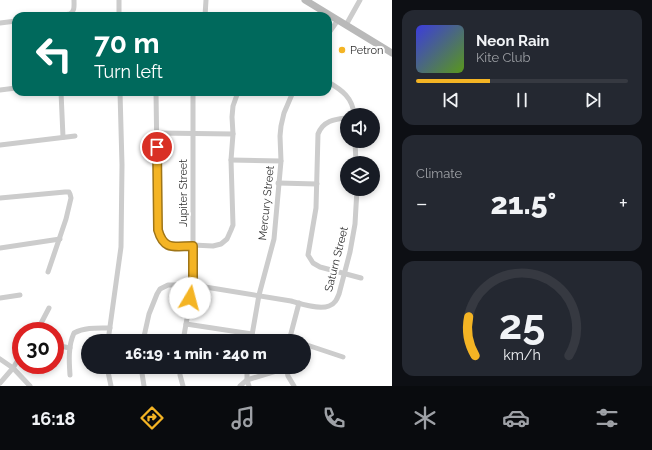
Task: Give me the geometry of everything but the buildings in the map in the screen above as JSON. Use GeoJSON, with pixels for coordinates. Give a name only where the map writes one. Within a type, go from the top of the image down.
{"type":"FeatureCollection","features":[{"type":"Feature","properties":{"kind":"main road"},"geometry":{"type":"LineString","coordinates":[[305,0],[325,12]]}},
{"type":"Feature","properties":{"kind":"main road"},"geometry":{"type":"LineString","coordinates":[[332,16],[392,52]]}},
{"type":"Feature","properties":{"kind":"street"},"geometry":{"type":"LineString","coordinates":[[73,12],[74,0]]}},
{"type":"Feature","properties":{"kind":"street"},"geometry":{"type":"LineString","coordinates":[[119,0],[119,12]]}},
{"type":"Feature","properties":{"kind":"street"},"geometry":{"type":"LineString","coordinates":[[205,12],[206,0]]}},
{"type":"Feature","properties":{"kind":"street"},"geometry":{"type":"LineString","coordinates":[[346,24],[360,0]]}},
{"type":"Feature","properties":{"kind":"street"},"geometry":{"type":"LineString","coordinates":[[332,28],[338,20]]}},
{"type":"Feature","properties":{"kind":"street"},"geometry":{"type":"LineString","coordinates":[[0,23],[12,22]]}},
{"type":"Feature","properties":{"kind":"street"},"geometry":{"type":"LineString","coordinates":[[332,85],[348,97],[353,108]]}},
{"type":"Feature","properties":{"kind":"street"},"geometry":{"type":"LineString","coordinates":[[0,90],[12,88]]}},
{"type":"Feature","properties":{"kind":"street"},"geometry":{"type":"LineString","coordinates":[[60,96],[63,137]]}},
{"type":"Feature","properties":{"kind":"street"},"geometry":{"type":"LineString","coordinates":[[109,334],[121,247],[122,165],[120,96]]}},
{"type":"Feature","properties":{"kind":"street"},"geometry":{"type":"LineString","coordinates":[[156,96],[158,230],[165,244],[170,246],[213,246],[221,244],[227,238],[231,230],[233,225],[231,160],[233,134],[232,117],[233,106],[237,96]]}},
{"type":"Feature","properties":{"kind":"street","name":"Jupiter Street"},"geometry":{"type":"LineString","coordinates":[[184,334],[193,286],[193,96]]}},
{"type":"Feature","properties":{"kind":"street","name":"Mercury Street"},"geometry":{"type":"LineString","coordinates":[[252,334],[259,295],[274,239],[281,161],[281,126],[284,113],[291,96]]}},
{"type":"Feature","properties":{"kind":"street"},"geometry":{"type":"LineString","coordinates":[[340,118],[322,126],[318,134],[316,208],[308,255],[313,263],[320,267],[361,278]]}},
{"type":"Feature","properties":{"kind":"street"},"geometry":{"type":"LineString","coordinates":[[157,133],[233,134]]}},
{"type":"Feature","properties":{"kind":"street"},"geometry":{"type":"LineString","coordinates":[[0,145],[75,136]]}},
{"type":"Feature","properties":{"kind":"street"},"geometry":{"type":"LineString","coordinates":[[231,160],[281,161]]}},
{"type":"Feature","properties":{"kind":"street"},"geometry":{"type":"LineString","coordinates":[[278,183],[317,184]]}},
{"type":"Feature","properties":{"kind":"street"},"geometry":{"type":"LineString","coordinates":[[0,198],[69,192],[71,198],[66,220],[48,272]]}},
{"type":"Feature","properties":{"kind":"street","name":"Saturn Street"},"geometry":{"type":"LineString","coordinates":[[145,334],[149,314],[157,294],[160,289],[174,284],[259,295],[319,307],[329,306],[336,301],[350,252],[355,224],[357,196]]}},
{"type":"Feature","properties":{"kind":"street"},"geometry":{"type":"LineString","coordinates":[[0,248],[60,239]]}},
{"type":"Feature","properties":{"kind":"street"},"geometry":{"type":"LineString","coordinates":[[0,298],[20,295]]}},
{"type":"Feature","properties":{"kind":"street"},"geometry":{"type":"LineString","coordinates":[[292,334],[299,303]]}},
{"type":"Feature","properties":{"kind":"street"},"geometry":{"type":"LineString","coordinates":[[41,322],[48,308]]}},
{"type":"Feature","properties":{"kind":"street"},"geometry":{"type":"LineString","coordinates":[[186,324],[252,334]]}},
{"type":"Feature","properties":{"kind":"street"},"geometry":{"type":"LineString","coordinates":[[70,375],[70,348],[74,333],[79,330],[110,328]]}},
{"type":"Feature","properties":{"kind":"street"},"geometry":{"type":"LineString","coordinates":[[311,346],[343,357]]}},
{"type":"Feature","properties":{"kind":"street"},"geometry":{"type":"LineString","coordinates":[[64,347],[70,348]]}},
{"type":"Feature","properties":{"kind":"street"},"geometry":{"type":"LineString","coordinates":[[0,359],[12,367]]}},
{"type":"Feature","properties":{"kind":"street"},"geometry":{"type":"LineString","coordinates":[[0,383],[12,369]]}},
{"type":"Feature","properties":{"kind":"street"},"geometry":{"type":"LineString","coordinates":[[19,374],[29,385]]}},
{"type":"Feature","properties":{"kind":"street"},"geometry":{"type":"LineString","coordinates":[[109,374],[111,386]]}},
{"type":"Feature","properties":{"kind":"street"},"geometry":{"type":"LineString","coordinates":[[142,374],[144,386]]}},
{"type":"Feature","properties":{"kind":"street"},"geometry":{"type":"LineString","coordinates":[[180,374],[183,386]]}},
{"type":"Feature","properties":{"kind":"street"},"geometry":{"type":"LineString","coordinates":[[247,374],[247,380],[250,386]]}},
{"type":"Feature","properties":{"kind":"street"},"geometry":{"type":"LineString","coordinates":[[240,386],[247,380],[265,374]]}},
{"type":"Feature","properties":{"kind":"street"},"geometry":{"type":"LineString","coordinates":[[288,374],[294,386]]}},
{"type":"Feature","properties":{"kind":"place","name":"Petron"},"geometry":{"type":"Point","coordinates":[342,50]}},
{"type":"Feature","properties":{"kind":"route"},"geometry":{"type":"LineString","coordinates":[[157,147],[158,230],[165,244],[170,246],[193,246],[193,286],[190,298]]}}]}
